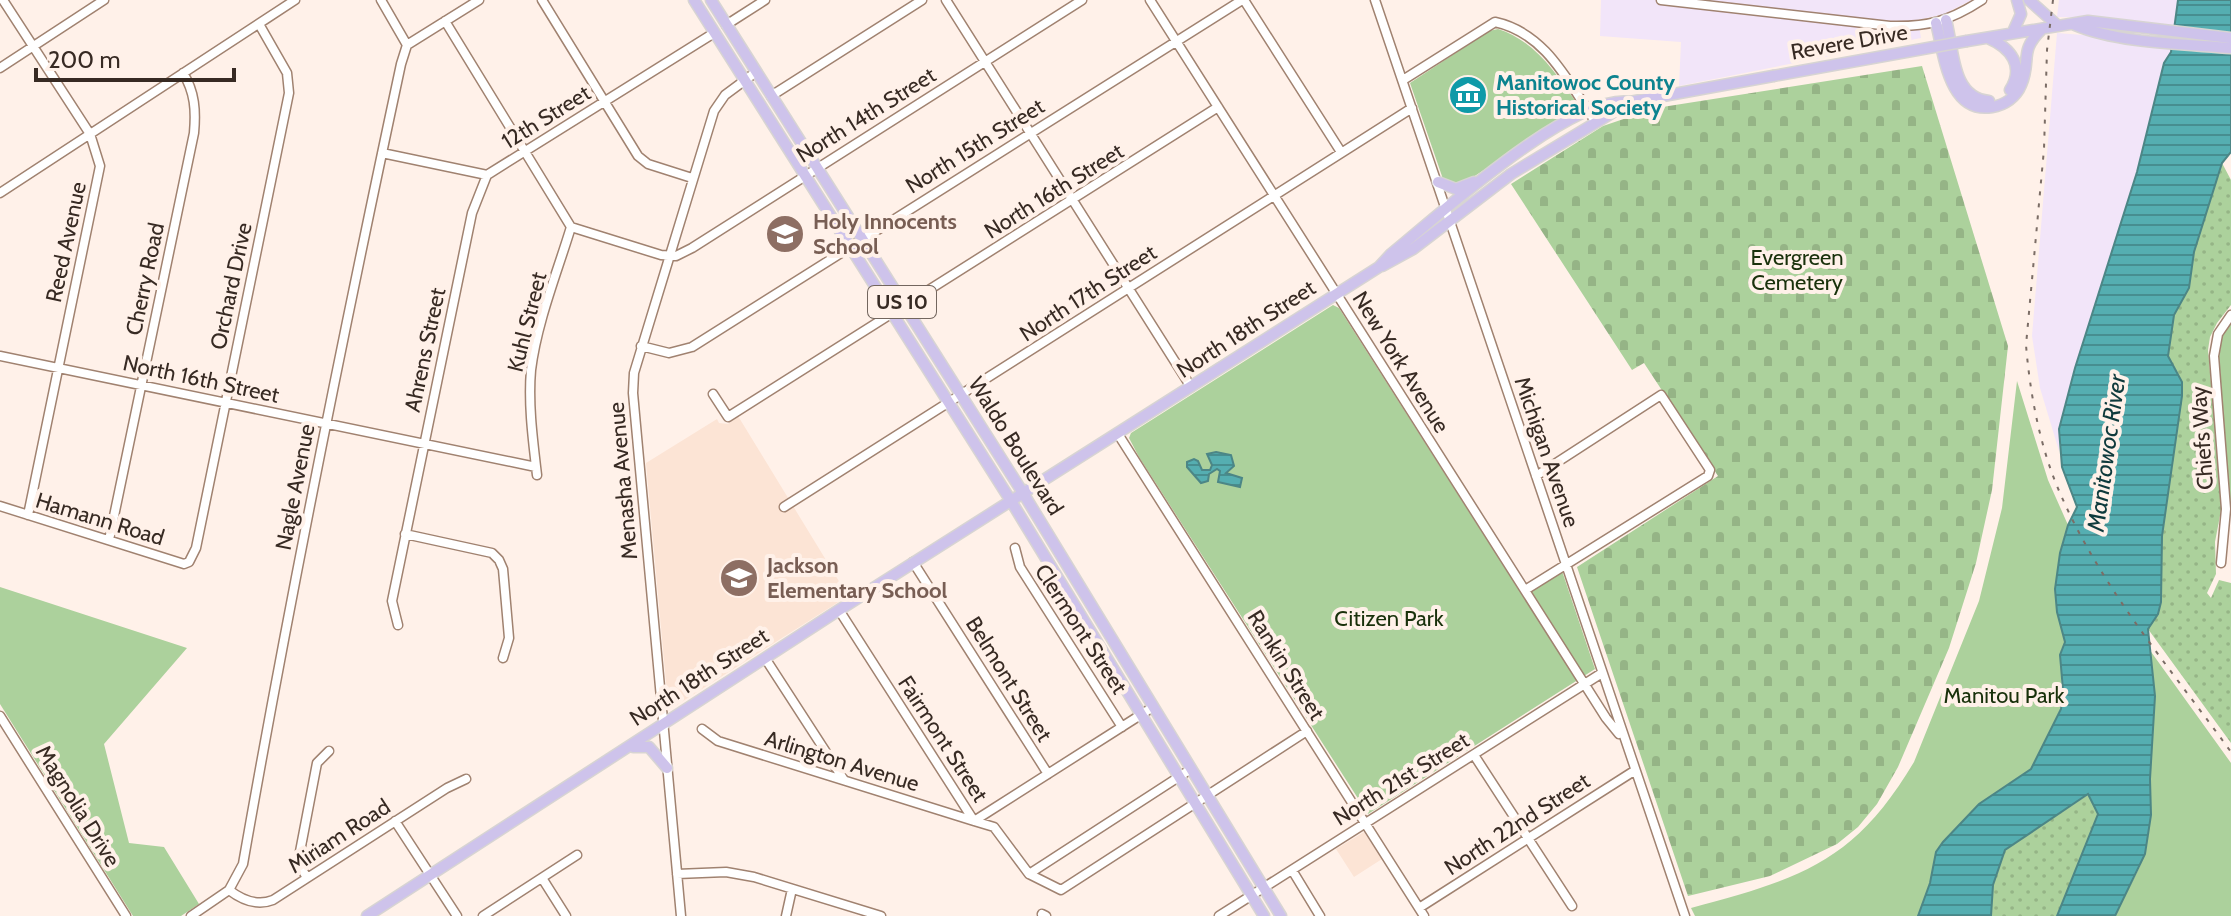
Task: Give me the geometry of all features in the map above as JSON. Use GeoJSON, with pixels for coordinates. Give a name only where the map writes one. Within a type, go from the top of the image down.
{"type":"FeatureCollection","features":[{"type":"Feature","properties":{"kind":"main road","name":"Waldo Boulevard"},"geometry":{"type":"LineString","coordinates":[[694,0],[1011,501],[1264,916]]}},
{"type":"Feature","properties":{"kind":"main road","name":"Waldo Boulevard"},"geometry":{"type":"LineString","coordinates":[[711,0],[1023,493],[1281,916]]}},
{"type":"Feature","properties":{"kind":"main road"},"geometry":{"type":"LineString","coordinates":[[2013,32],[2021,14],[2017,0]]}},
{"type":"Feature","properties":{"kind":"main road"},"geometry":{"type":"LineString","coordinates":[[2029,0],[2057,25]]}},
{"type":"Feature","properties":{"kind":"main road"},"geometry":{"type":"LineString","coordinates":[[1941,21],[1955,90],[1969,103],[1985,107],[2001,105],[2015,94],[2023,78],[2028,45],[2044,27]]}},
{"type":"Feature","properties":{"kind":"main road"},"geometry":{"type":"LineString","coordinates":[[1941,21],[1961,84],[1973,98],[1992,101],[2002,98],[2011,90],[2017,70],[2015,60],[2007,49],[1986,38]]}},
{"type":"Feature","properties":{"kind":"main road","name":"Revere Drive"},"geometry":{"type":"LineString","coordinates":[[1595,121],[1630,102],[2057,25],[2088,21],[2171,37]]}},
{"type":"Feature","properties":{"kind":"main road"},"geometry":{"type":"LineString","coordinates":[[2171,37],[2231,38]]}},
{"type":"Feature","properties":{"kind":"main road"},"geometry":{"type":"LineString","coordinates":[[2171,37],[2231,48]]}},
{"type":"Feature","properties":{"kind":"main road","name":"Revere Drive"},"geometry":{"type":"LineString","coordinates":[[1587,110],[1618,100],[1630,102]]}},
{"type":"Feature","properties":{"kind":"main road","name":"North 18th Street"},"geometry":{"type":"LineString","coordinates":[[1379,267],[1391,254],[1521,151],[1587,110]]}},
{"type":"Feature","properties":{"kind":"main road","name":"North 18th Street"},"geometry":{"type":"LineString","coordinates":[[367,916],[913,562],[1379,267],[1413,249],[1511,174],[1595,121]]}},
{"type":"Feature","properties":{"kind":"main road"},"geometry":{"type":"LineString","coordinates":[[1438,182],[1456,189],[1484,179]]}},
{"type":"Feature","properties":{"kind":"main road"},"geometry":{"type":"LineString","coordinates":[[627,748],[649,747],[667,768]]}},
{"type":"Feature","properties":{"kind":"street","name":"Reed Avenue"},"geometry":{"type":"LineString","coordinates":[[3,0],[90,134],[100,166],[28,515]]}},
{"type":"Feature","properties":{"kind":"street"},"geometry":{"type":"LineString","coordinates":[[0,68],[104,0]]}},
{"type":"Feature","properties":{"kind":"street"},"geometry":{"type":"LineString","coordinates":[[0,193],[295,0]]}},
{"type":"Feature","properties":{"kind":"street"},"geometry":{"type":"LineString","coordinates":[[381,0],[407,45],[479,0]]}},
{"type":"Feature","properties":{"kind":"street"},"geometry":{"type":"LineString","coordinates":[[542,0],[630,146],[642,160],[692,178]]}},
{"type":"Feature","properties":{"kind":"street"},"geometry":{"type":"LineString","coordinates":[[771,96],[922,0]]}},
{"type":"Feature","properties":{"kind":"street"},"geometry":{"type":"LineString","coordinates":[[946,0],[1191,387]]}},
{"type":"Feature","properties":{"kind":"street","name":"North 14th Street"},"geometry":{"type":"LineString","coordinates":[[668,256],[684,252],[1082,0]]}},
{"type":"Feature","properties":{"kind":"street","name":"New York Avenue"},"geometry":{"type":"LineString","coordinates":[[1150,0],[1584,684],[1625,741]]}},
{"type":"Feature","properties":{"kind":"street"},"geometry":{"type":"LineString","coordinates":[[1243,0],[1341,152]]}},
{"type":"Feature","properties":{"kind":"street","name":"North 15th Street"},"geometry":{"type":"LineString","coordinates":[[641,346],[669,353],[692,347],[1243,0]]}},
{"type":"Feature","properties":{"kind":"street","name":"Michigan Avenue"},"geometry":{"type":"LineString","coordinates":[[1375,0],[1685,916]]}},
{"type":"Feature","properties":{"kind":"street"},"geometry":{"type":"LineString","coordinates":[[1661,0],[1917,27],[1941,21],[1982,0]]}},
{"type":"Feature","properties":{"kind":"street"},"geometry":{"type":"LineString","coordinates":[[726,25],[759,2]]}},
{"type":"Feature","properties":{"kind":"street"},"geometry":{"type":"LineString","coordinates":[[445,21],[571,227],[668,256]]}},
{"type":"Feature","properties":{"kind":"street"},"geometry":{"type":"LineString","coordinates":[[1403,80],[1495,22],[1509,25],[1542,47],[1595,121]]}},
{"type":"Feature","properties":{"kind":"street","name":"Orchard Drive"},"geometry":{"type":"LineString","coordinates":[[189,562],[196,548],[289,93],[287,73],[259,24]]}},
{"type":"Feature","properties":{"kind":"street","name":"12th Street"},"geometry":{"type":"LineString","coordinates":[[382,153],[487,175],[714,33]]}},
{"type":"Feature","properties":{"kind":"street","name":"Nagle Avenue"},"geometry":{"type":"LineString","coordinates":[[229,890],[243,864],[326,423],[407,45]]}},
{"type":"Feature","properties":{"kind":"street","name":"Menasha Avenue"},"geometry":{"type":"LineString","coordinates":[[681,916],[633,393],[641,346],[716,105],[756,72]]}},
{"type":"Feature","properties":{"kind":"street","name":"Cherry Road"},"geometry":{"type":"LineString","coordinates":[[109,540],[194,133],[196,109],[183,73]]}},
{"type":"Feature","properties":{"kind":"street","name":"North 16th Street"},"geometry":{"type":"LineString","coordinates":[[713,394],[728,417],[1218,107]]}},
{"type":"Feature","properties":{"kind":"street","name":"North 17th Street"},"geometry":{"type":"LineString","coordinates":[[784,507],[1412,108]]}},
{"type":"Feature","properties":{"kind":"street","name":"Ahrens Street"},"geometry":{"type":"LineString","coordinates":[[398,625],[392,601],[405,534],[472,213],[487,175]]}},
{"type":"Feature","properties":{"kind":"street","name":"Kuhl Street"},"geometry":{"type":"LineString","coordinates":[[537,471],[531,368],[571,227]]}},
{"type":"Feature","properties":{"kind":"street","name":"Chiefs Way"},"geometry":{"type":"LineString","coordinates":[[2221,563],[2226,509],[2214,356],[2218,334],[2231,315]]}},
{"type":"Feature","properties":{"kind":"street","name":"North 16th Street"},"geometry":{"type":"LineString","coordinates":[[0,356],[326,423],[537,471]]}},
{"type":"Feature","properties":{"kind":"street"},"geometry":{"type":"LineString","coordinates":[[1525,590],[1708,476],[1710,470],[1661,395],[1536,476]]}},
{"type":"Feature","properties":{"kind":"street","name":"Rankin Street"},"geometry":{"type":"LineString","coordinates":[[1118,434],[1422,912]]}},
{"type":"Feature","properties":{"kind":"street","name":"Hamann Road"},"geometry":{"type":"LineString","coordinates":[[0,506],[184,564],[189,562]]}},
{"type":"Feature","properties":{"kind":"street"},"geometry":{"type":"LineString","coordinates":[[405,534],[492,553],[499,560],[503,569],[509,638],[503,658]]}},
{"type":"Feature","properties":{"kind":"street","name":"Clermont Street"},"geometry":{"type":"LineString","coordinates":[[1015,548],[1020,567],[1122,727]]}},
{"type":"Feature","properties":{"kind":"street","name":"Belmont Street"},"geometry":{"type":"LineString","coordinates":[[913,562],[1048,774]]}},
{"type":"Feature","properties":{"kind":"street","name":"Fairmont Street"},"geometry":{"type":"LineString","coordinates":[[839,610],[974,821],[999,830],[1029,874]]}},
{"type":"Feature","properties":{"kind":"street"},"geometry":{"type":"LineString","coordinates":[[765,658],[844,780]]}},
{"type":"Feature","properties":{"kind":"street","name":"North 21st Street"},"geometry":{"type":"LineString","coordinates":[[1219,916],[1602,673]]}},
{"type":"Feature","properties":{"kind":"street"},"geometry":{"type":"LineString","coordinates":[[974,821],[1153,707]]}},
{"type":"Feature","properties":{"kind":"street","name":"Magnolia Drive"},"geometry":{"type":"LineString","coordinates":[[0,716],[126,916]]}},
{"type":"Feature","properties":{"kind":"street","name":"Arlington Avenue"},"geometry":{"type":"LineString","coordinates":[[702,729],[718,741],[974,821]]}},
{"type":"Feature","properties":{"kind":"street"},"geometry":{"type":"LineString","coordinates":[[1029,874],[1061,890],[1307,731]]}},
{"type":"Feature","properties":{"kind":"street"},"geometry":{"type":"LineString","coordinates":[[307,878],[298,862],[317,763],[329,751]]}},
{"type":"Feature","properties":{"kind":"street"},"geometry":{"type":"LineString","coordinates":[[1474,755],[1572,906]]}},
{"type":"Feature","properties":{"kind":"street"},"geometry":{"type":"LineString","coordinates":[[1029,874],[1191,769]]}},
{"type":"Feature","properties":{"kind":"street","name":"North 22nd Street"},"geometry":{"type":"LineString","coordinates":[[1422,912],[1634,771]]}},
{"type":"Feature","properties":{"kind":"street","name":"Miriam Road"},"geometry":{"type":"LineString","coordinates":[[229,890],[252,902],[265,903],[466,779]]}},
{"type":"Feature","properties":{"kind":"street"},"geometry":{"type":"LineString","coordinates":[[395,821],[457,916]]}},
{"type":"Feature","properties":{"kind":"street"},"geometry":{"type":"LineString","coordinates":[[483,916],[577,855]]}},
{"type":"Feature","properties":{"kind":"street"},"geometry":{"type":"LineString","coordinates":[[1292,870],[1320,916]]}},
{"type":"Feature","properties":{"kind":"street"},"geometry":{"type":"LineString","coordinates":[[677,874],[726,872],[754,877],[881,916]]}},
{"type":"Feature","properties":{"kind":"street"},"geometry":{"type":"LineString","coordinates":[[542,878],[566,916]]}},
{"type":"Feature","properties":{"kind":"street"},"geometry":{"type":"LineString","coordinates":[[786,916],[792,889]]}},
{"type":"Feature","properties":{"kind":"street"},"geometry":{"type":"LineString","coordinates":[[191,916],[229,890]]}},
{"type":"Feature","properties":{"kind":"shaded area"},"geometry":{"type":"Polygon","coordinates":[[[1601,0],[1972,0],[1944,14],[1918,20],[1921,38],[1679,86],[1681,42],[1600,36],[1601,0]]]}},
{"type":"Feature","properties":{"kind":"shaded area"},"geometry":{"type":"Polygon","coordinates":[[[2059,0],[2178,0],[2175,27],[2116,18],[2057,17],[2059,0]]]}},
{"type":"Feature","properties":{"kind":"shaded area"},"geometry":{"type":"Polygon","coordinates":[[[2057,33],[2109,37],[2172,50],[2164,63],[2137,172],[2075,368],[2059,429],[2059,451],[2040,388],[2032,336],[2057,33]]]}},
{"type":"Feature","properties":{"kind":"shaded area"},"geometry":{"type":"Polygon","coordinates":[[[738,416],[848,596],[672,708],[668,704],[646,463],[717,419],[719,423],[728,424],[738,416]]]}},
{"type":"Feature","properties":{"kind":"shaded area"},"geometry":{"type":"Polygon","coordinates":[[[1364,832],[1382,859],[1354,877],[1336,849],[1364,832]]]}},
{"type":"Feature","properties":{"kind":"green space"},"geometry":{"type":"Polygon","coordinates":[[[1498,29],[1523,41],[1543,59],[1576,102],[1576,110],[1464,183],[1444,182],[1410,83],[1489,31],[1498,29]]]}},
{"type":"Feature","properties":{"kind":"green space","name":"Evergreen Cemetery"},"geometry":{"type":"Polygon","coordinates":[[[1922,66],[2008,346],[1992,490],[1976,563],[1949,648],[1898,767],[1877,804],[1858,827],[1837,844],[1770,876],[1688,896],[1577,567],[1718,476],[1644,363],[1632,370],[1511,184],[1603,126],[1656,108],[1922,66]]]}},
{"type":"Feature","properties":{"kind":"green space"},"geometry":{"type":"Polygon","coordinates":[[[2222,163],[2231,180],[2231,305],[2217,323],[2208,350],[2222,505],[2215,542],[2216,574],[2207,593],[2211,598],[2219,580],[2231,583],[2231,743],[2148,629],[2161,594],[2162,545],[2182,396],[2182,382],[2168,356],[2174,315],[2189,288],[2194,252],[2222,163]]]}},
{"type":"Feature","properties":{"kind":"green space","name":"Citizen Park"},"geometry":{"type":"Polygon","coordinates":[[[1333,305],[1339,308],[1519,590],[1560,565],[1595,669],[1368,814],[1129,438],[1131,433],[1333,305]]]}},
{"type":"Feature","properties":{"kind":"green space"},"geometry":{"type":"Polygon","coordinates":[[[2231,323],[2231,515],[2219,357],[2222,337],[2231,323]]]}},
{"type":"Feature","properties":{"kind":"green space","name":"Manitou Park"},"geometry":{"type":"Polygon","coordinates":[[[2017,381],[2048,480],[2068,525],[2060,553],[2061,628],[2065,643],[2061,650],[2062,705],[2031,769],[1979,804],[1943,842],[1936,852],[1930,883],[1918,916],[1695,916],[1691,908],[1793,876],[1846,845],[1892,796],[1914,762],[1979,601],[2002,508],[2017,381]]]}},
{"type":"Feature","properties":{"kind":"green space"},"geometry":{"type":"Polygon","coordinates":[[[0,587],[187,648],[104,744],[129,843],[164,847],[199,904],[181,916],[133,916],[0,704],[0,587]]]}},
{"type":"Feature","properties":{"kind":"green space"},"geometry":{"type":"Polygon","coordinates":[[[2149,649],[2231,763],[2231,916],[2115,916],[2140,866],[2151,815],[2155,696],[2149,649]]]}},
{"type":"Feature","properties":{"kind":"green space"},"geometry":{"type":"Polygon","coordinates":[[[2089,794],[2098,814],[2057,916],[1991,916],[1993,885],[2005,850],[2089,794]]]}},
{"type":"Feature","properties":{"kind":"water","name":"Manitowoc River"},"geometry":{"type":"Polygon","coordinates":[[[2178,0],[2231,0],[2231,152],[2222,163],[2194,252],[2189,288],[2174,315],[2168,356],[2182,382],[2182,396],[2162,536],[2161,602],[2158,614],[2148,629],[2155,696],[2151,815],[2145,854],[2115,916],[2057,916],[2098,814],[2088,794],[2005,850],[1993,885],[1991,916],[1918,916],[1930,883],[1936,852],[1979,804],[2031,769],[2061,709],[2060,655],[2065,642],[2055,589],[2060,553],[2077,507],[2062,467],[2059,429],[2075,368],[2137,172],[2164,63],[2171,52],[2178,0]]]}},
{"type":"Feature","properties":{"kind":"water"},"geometry":{"type":"Polygon","coordinates":[[[1207,454],[1231,455],[1234,466],[1226,473],[1242,478],[1240,487],[1218,482],[1220,471],[1217,469],[1209,474],[1208,481],[1201,483],[1187,467],[1187,462],[1194,459],[1202,470],[1210,470],[1212,465],[1207,454]]]}},
{"type":"Feature","properties":{"kind":"railway"},"geometry":{"type":"LineString","coordinates":[[2053,0],[2047,50],[2044,149],[2026,345],[2037,420],[2060,493],[2096,562],[2138,627],[2231,752]]}},
{"type":"Feature","properties":{"kind":"place","name":"Manitowoc County Historical Society"},"geometry":{"type":"Point","coordinates":[1468,95]}},
{"type":"Feature","properties":{"kind":"place","name":"Holy Innocents School"},"geometry":{"type":"Point","coordinates":[785,234]}},
{"type":"Feature","properties":{"kind":"place","name":"Jackson Elementary School"},"geometry":{"type":"Point","coordinates":[739,578]}}]}
